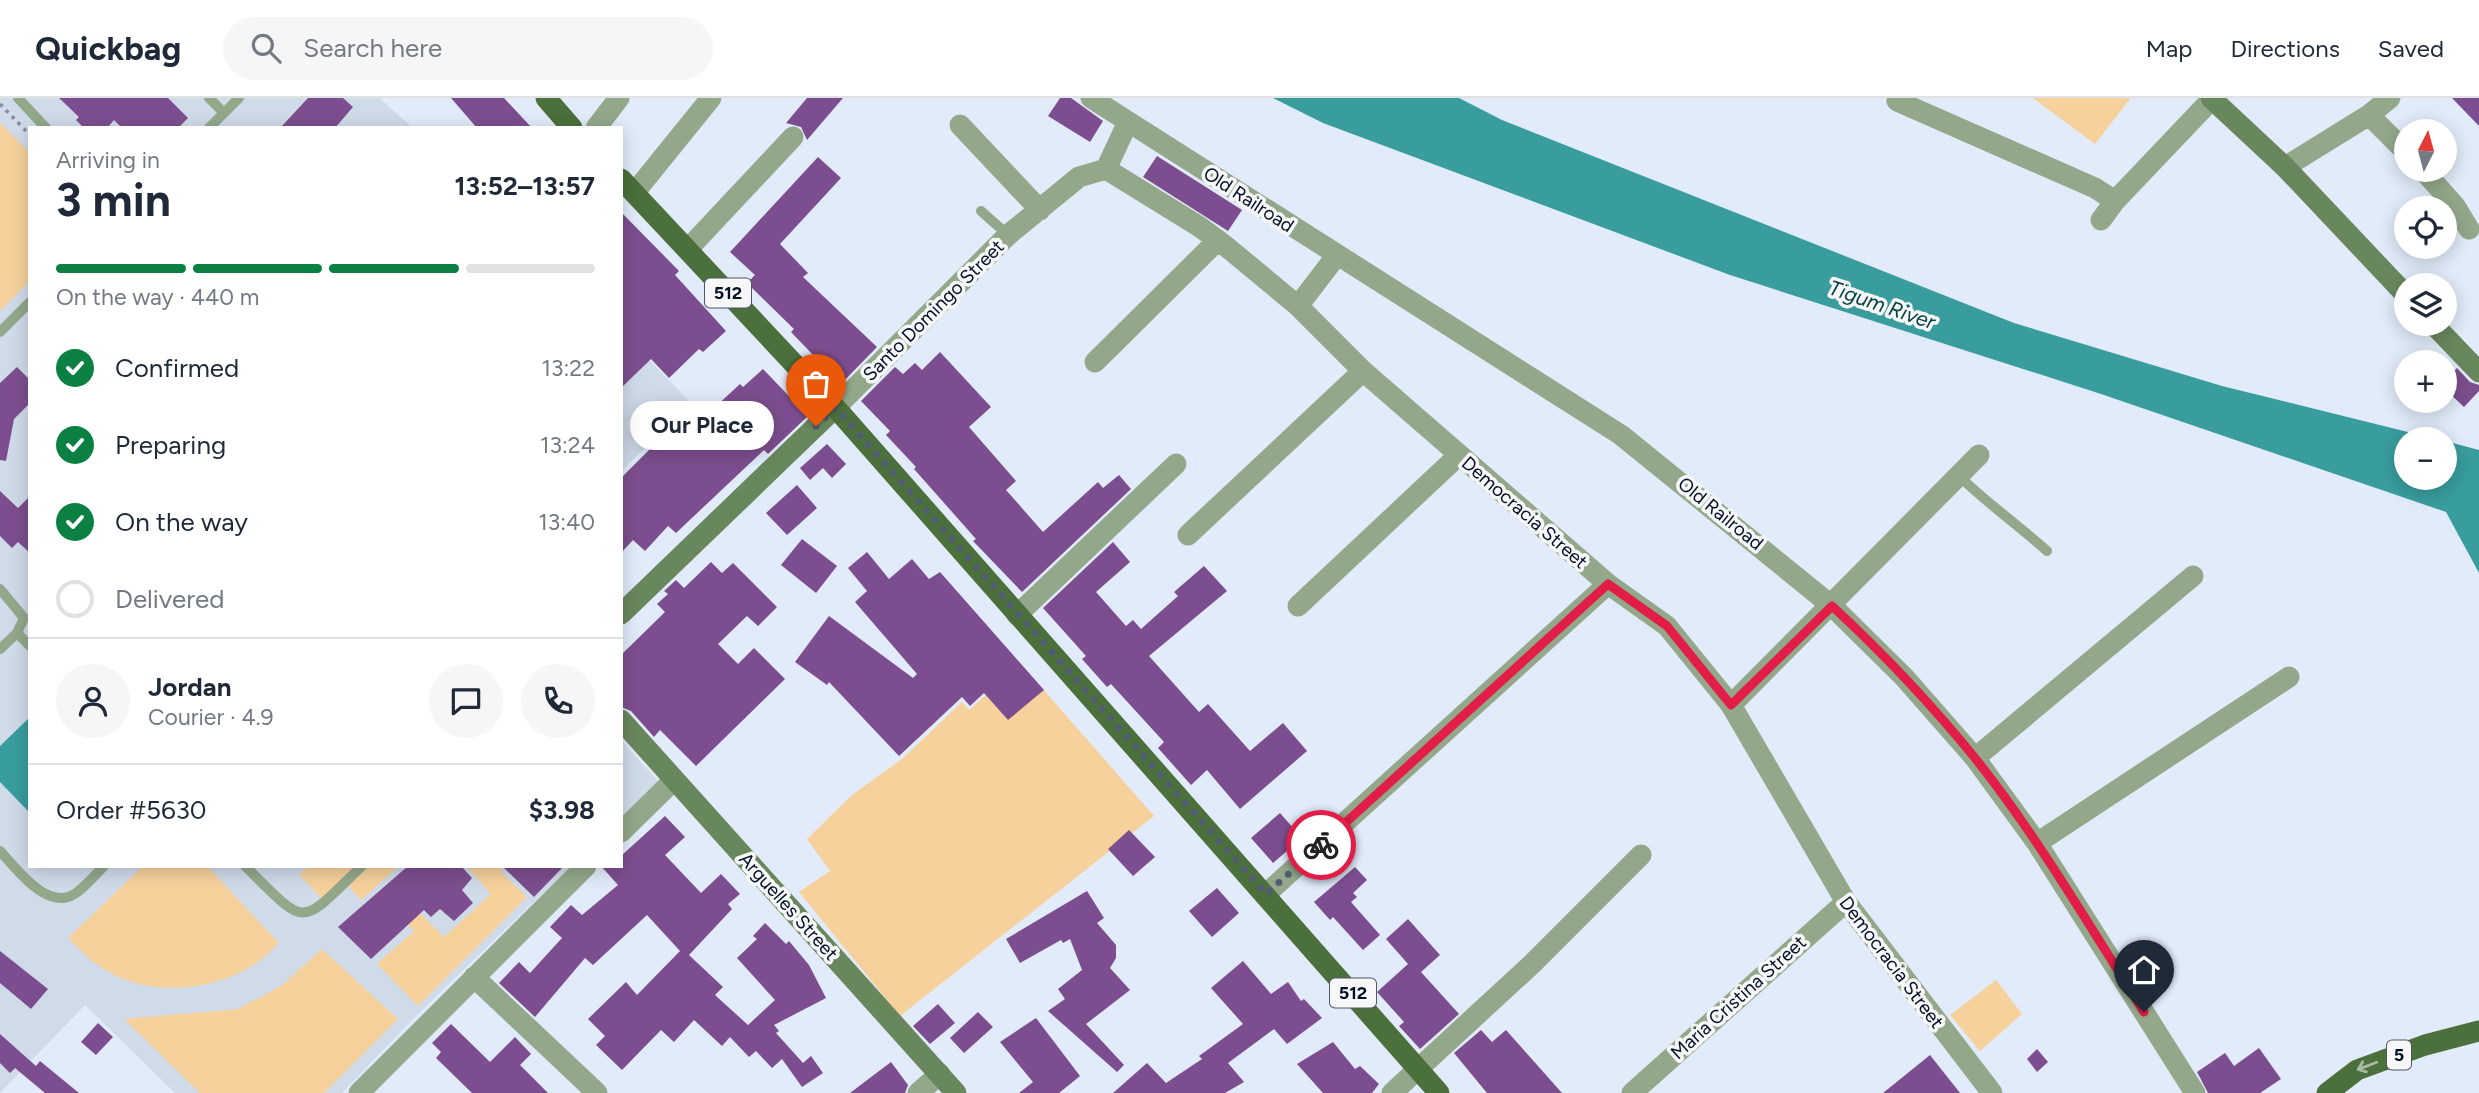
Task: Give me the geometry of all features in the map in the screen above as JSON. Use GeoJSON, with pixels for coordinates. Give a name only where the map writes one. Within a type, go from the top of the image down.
{"type":"FeatureCollection","features":[{"type":"Feature","properties":{"kind":"main road"},"geometry":{"type":"LineString","coordinates":[[546,98],[570,126]]}},
{"type":"Feature","properties":{"kind":"main road","name":"512"},"geometry":{"type":"LineString","coordinates":[[628,185],[835,408],[1439,1093]]}},
{"type":"Feature","properties":{"kind":"main road","name":"5"},"geometry":{"type":"LineString","coordinates":[[2327,1093],[2357,1070],[2425,1045],[2479,1031]]}},
{"type":"Feature","properties":{"kind":"street"},"geometry":{"type":"LineString","coordinates":[[598,126],[619,98]]}},
{"type":"Feature","properties":{"kind":"street"},"geometry":{"type":"LineString","coordinates":[[628,185],[711,98]]}},
{"type":"Feature","properties":{"kind":"street","name":"Old Railroad"},"geometry":{"type":"LineString","coordinates":[[1091,98],[1621,435],[1832,606],[1903,677],[1975,758],[2036,843],[2195,1093]]}},
{"type":"Feature","properties":{"kind":"street"},"geometry":{"type":"LineString","coordinates":[[2285,167],[2369,115],[2389,98]]}},
{"type":"Feature","properties":{"kind":"street"},"geometry":{"type":"LineString","coordinates":[[2101,220],[2115,201],[2211,99],[2285,167],[2394,282]]}},
{"type":"Feature","properties":{"kind":"street"},"geometry":{"type":"LineString","coordinates":[[1897,101],[2095,188],[2115,201]]}},
{"type":"Feature","properties":{"kind":"street"},"geometry":{"type":"LineString","coordinates":[[2369,115],[2394,140]]}},
{"type":"Feature","properties":{"kind":"street"},"geometry":{"type":"LineString","coordinates":[[1106,169],[1128,122]]}},
{"type":"Feature","properties":{"kind":"street"},"geometry":{"type":"LineString","coordinates":[[960,125],[1040,210]]}},
{"type":"Feature","properties":{"kind":"street"},"geometry":{"type":"LineString","coordinates":[[688,249],[793,137]]}},
{"type":"Feature","properties":{"kind":"street","name":"Santo Domingo Street"},"geometry":{"type":"LineString","coordinates":[[623,612],[835,408],[1008,234],[1079,177],[1106,169]]}},
{"type":"Feature","properties":{"kind":"street","name":"Democracia Street"},"geometry":{"type":"LineString","coordinates":[[1106,169],[1218,240],[1298,306],[1363,371],[1608,584],[1667,626],[1731,705],[1846,902],[1985,1091]]}},
{"type":"Feature","properties":{"kind":"street"},"geometry":{"type":"LineString","coordinates":[[2434,182],[2455,206],[2469,229]]}},
{"type":"Feature","properties":{"kind":"street"},"geometry":{"type":"LineString","coordinates":[[1095,362],[1218,240]]}},
{"type":"Feature","properties":{"kind":"street"},"geometry":{"type":"LineString","coordinates":[[1298,306],[1336,255]]}},
{"type":"Feature","properties":{"kind":"street"},"geometry":{"type":"LineString","coordinates":[[2444,336],[2479,372]]}},
{"type":"Feature","properties":{"kind":"street"},"geometry":{"type":"LineString","coordinates":[[1188,535],[1363,371]]}},
{"type":"Feature","properties":{"kind":"street"},"geometry":{"type":"LineString","coordinates":[[1298,606],[1459,455]]}},
{"type":"Feature","properties":{"kind":"street"},"geometry":{"type":"LineString","coordinates":[[1731,705],[1979,456]]}},
{"type":"Feature","properties":{"kind":"street"},"geometry":{"type":"LineString","coordinates":[[1017,615],[1176,464]]}},
{"type":"Feature","properties":{"kind":"street"},"geometry":{"type":"LineString","coordinates":[[1975,758],[2193,576]]}},
{"type":"Feature","properties":{"kind":"street"},"geometry":{"type":"LineString","coordinates":[[1266,894],[1608,584]]}},
{"type":"Feature","properties":{"kind":"street"},"geometry":{"type":"LineString","coordinates":[[2036,843],[2289,677]]}},
{"type":"Feature","properties":{"kind":"street","name":"Arguelles Street"},"geometry":{"type":"LineString","coordinates":[[623,722],[956,1093]]}},
{"type":"Feature","properties":{"kind":"street"},"geometry":{"type":"LineString","coordinates":[[623,830],[674,780]]}},
{"type":"Feature","properties":{"kind":"street"},"geometry":{"type":"LineString","coordinates":[[1392,1093],[1420,1070],[1642,855]]}},
{"type":"Feature","properties":{"kind":"street"},"geometry":{"type":"LineString","coordinates":[[359,1093],[584,868]]}},
{"type":"Feature","properties":{"kind":"street","name":"Maria Cristina Street"},"geometry":{"type":"LineString","coordinates":[[1632,1093],[1846,902]]}},
{"type":"Feature","properties":{"kind":"street"},"geometry":{"type":"LineString","coordinates":[[474,977],[597,1093]]}},
{"type":"Feature","properties":{"kind":"street"},"geometry":{"type":"LineString","coordinates":[[919,1093],[940,1074]]}},
{"type":"Feature","properties":{"kind":"lane"},"geometry":{"type":"LineString","coordinates":[[18,98],[44,126]]}},
{"type":"Feature","properties":{"kind":"lane"},"geometry":{"type":"LineString","coordinates":[[209,98],[224,113]]}},
{"type":"Feature","properties":{"kind":"lane"},"geometry":{"type":"LineString","coordinates":[[211,126],[239,98]]}},
{"type":"Feature","properties":{"kind":"lane"},"geometry":{"type":"LineString","coordinates":[[981,211],[1008,234]]}},
{"type":"Feature","properties":{"kind":"lane"},"geometry":{"type":"LineString","coordinates":[[0,332],[28,304]]}},
{"type":"Feature","properties":{"kind":"lane"},"geometry":{"type":"LineString","coordinates":[[1959,476],[2047,551]]}},
{"type":"Feature","properties":{"kind":"lane"},"geometry":{"type":"LineString","coordinates":[[0,589],[23,618],[17,633],[0,649]]}},
{"type":"Feature","properties":{"kind":"lane"},"geometry":{"type":"LineString","coordinates":[[17,633],[28,644]]}},
{"type":"Feature","properties":{"kind":"lane"},"geometry":{"type":"LineString","coordinates":[[0,851],[37,890],[58,897],[74,895],[102,868]]}},
{"type":"Feature","properties":{"kind":"lane"},"geometry":{"type":"LineString","coordinates":[[247,868],[291,911],[302,914],[313,912],[360,868]]}},
{"type":"Feature","properties":{"kind":"path"},"geometry":{"type":"LineString","coordinates":[[0,104],[28,133]]}},
{"type":"Feature","properties":{"kind":"shaded area"},"geometry":{"type":"Polygon","coordinates":[[[0,98],[379,98],[411,126],[28,126],[28,868],[569,868],[415,1017],[342,1093],[175,1093],[85,1005],[0,1093],[0,98]]]}},
{"type":"Feature","properties":{"kind":"shaded area"},"geometry":{"type":"Polygon","coordinates":[[[2033,98],[2129,98],[2130,99],[2095,144],[2033,98]]]}},
{"type":"Feature","properties":{"kind":"shaded area"},"geometry":{"type":"Polygon","coordinates":[[[0,123],[28,151],[28,283],[0,311],[0,123]]]}},
{"type":"Feature","properties":{"kind":"shaded area"},"geometry":{"type":"Polygon","coordinates":[[[623,333],[692,404],[623,469],[623,333]]]}},
{"type":"Feature","properties":{"kind":"shaded area"},"geometry":{"type":"Polygon","coordinates":[[[1021,664],[1154,816],[900,1016],[799,892],[830,871],[807,839],[852,795],[902,759],[962,702],[969,710],[1021,664]]]}},
{"type":"Feature","properties":{"kind":"shaded area"},"geometry":{"type":"Polygon","coordinates":[[[623,742],[658,781],[623,815],[623,742]]]}},
{"type":"Feature","properties":{"kind":"shaded area"},"geometry":{"type":"Polygon","coordinates":[[[141,868],[209,868],[279,943],[250,967],[227,978],[208,984],[170,988],[131,982],[113,974],[92,961],[68,938],[141,868]]]}},
{"type":"Feature","properties":{"kind":"shaded area"},"geometry":{"type":"Polygon","coordinates":[[[306,868],[354,868],[322,899],[299,875],[306,868]]]}},
{"type":"Feature","properties":{"kind":"shaded area"},"geometry":{"type":"Polygon","coordinates":[[[367,868],[397,868],[361,900],[348,886],[367,868]]]}},
{"type":"Feature","properties":{"kind":"shaded area"},"geometry":{"type":"Polygon","coordinates":[[[468,868],[504,868],[501,872],[527,897],[418,1006],[377,964],[414,931],[379,894],[390,883],[444,937],[491,894],[468,868]]]}},
{"type":"Feature","properties":{"kind":"shaded area"},"geometry":{"type":"Polygon","coordinates":[[[322,949],[398,1019],[324,1093],[200,1093],[124,1019],[238,1009],[281,986],[322,949]]]}},
{"type":"Feature","properties":{"kind":"shaded area"},"geometry":{"type":"Polygon","coordinates":[[[1996,980],[2022,1014],[1980,1051],[1950,1015],[1996,980]]]}},
{"type":"Feature","properties":{"kind":"water","name":"Tigum River"},"geometry":{"type":"Polygon","coordinates":[[[1273,98],[1459,98],[1502,120],[2014,323],[2222,386],[2394,429],[2394,490],[2457,490],[2457,444],[2479,450],[2479,573],[2446,512],[2101,394],[1730,275],[1323,123],[1273,98]]]}},
{"type":"Feature","properties":{"kind":"water"},"geometry":{"type":"Polygon","coordinates":[[[28,719],[28,811],[0,782],[0,746],[28,719]]]}},
{"type":"Feature","properties":{"kind":"building"},"geometry":{"type":"Polygon","coordinates":[[[59,98],[168,98],[188,118],[180,126],[120,126],[114,120],[109,126],[82,126],[76,120],[79,117],[59,98]]]}},
{"type":"Feature","properties":{"kind":"building"},"geometry":{"type":"Polygon","coordinates":[[[308,98],[343,98],[353,107],[337,126],[282,126],[308,98]]]}},
{"type":"Feature","properties":{"kind":"building"},"geometry":{"type":"Polygon","coordinates":[[[451,98],[504,98],[530,126],[475,126],[451,98]]]}},
{"type":"Feature","properties":{"kind":"building"},"geometry":{"type":"Polygon","coordinates":[[[807,98],[843,98],[807,140],[801,127],[786,123],[807,98]]]}},
{"type":"Feature","properties":{"kind":"building"},"geometry":{"type":"Polygon","coordinates":[[[1060,98],[1071,98],[1103,121],[1090,142],[1048,116],[1060,98]]]}},
{"type":"Feature","properties":{"kind":"building"},"geometry":{"type":"Polygon","coordinates":[[[2452,98],[2479,98],[2479,126],[2452,98]]]}},
{"type":"Feature","properties":{"kind":"building"},"geometry":{"type":"Polygon","coordinates":[[[1157,156],[1242,210],[1228,231],[1143,177],[1157,156]]]}},
{"type":"Feature","properties":{"kind":"building"},"geometry":{"type":"Polygon","coordinates":[[[818,157],[841,178],[780,244],[808,273],[803,277],[877,347],[841,384],[791,332],[794,329],[747,283],[755,275],[730,252],[818,157]]]}},
{"type":"Feature","properties":{"kind":"building"},"geometry":{"type":"Polygon","coordinates":[[[623,214],[679,271],[675,275],[726,331],[703,352],[699,349],[669,378],[651,359],[623,386],[623,214]]]}},
{"type":"Feature","properties":{"kind":"building"},"geometry":{"type":"Polygon","coordinates":[[[940,352],[991,407],[969,427],[1016,481],[1006,490],[1043,532],[1098,482],[1103,488],[1119,475],[1131,489],[1022,592],[973,541],[976,539],[886,435],[890,431],[861,401],[895,367],[903,374],[915,363],[922,370],[940,352]]]}},
{"type":"Feature","properties":{"kind":"building"},"geometry":{"type":"Polygon","coordinates":[[[17,367],[28,378],[28,405],[14,419],[6,461],[0,460],[0,383],[17,367]]]}},
{"type":"Feature","properties":{"kind":"building"},"geometry":{"type":"Polygon","coordinates":[[[2457,368],[2470,382],[2479,385],[2479,391],[2464,407],[2457,400],[2457,368]]]}},
{"type":"Feature","properties":{"kind":"building"},"geometry":{"type":"Polygon","coordinates":[[[763,369],[808,416],[768,454],[764,450],[676,533],[668,526],[645,551],[633,540],[623,551],[623,476],[675,424],[679,427],[707,401],[714,408],[740,384],[743,387],[763,369]]]}},
{"type":"Feature","properties":{"kind":"building"},"geometry":{"type":"Polygon","coordinates":[[[827,444],[846,464],[832,478],[823,468],[810,480],[800,468],[827,444]]]}},
{"type":"Feature","properties":{"kind":"building"},"geometry":{"type":"Polygon","coordinates":[[[797,485],[817,508],[787,535],[766,513],[797,485]]]}},
{"type":"Feature","properties":{"kind":"building"},"geometry":{"type":"Polygon","coordinates":[[[0,491],[18,508],[28,498],[28,551],[18,542],[12,548],[0,536],[0,491]]]}},
{"type":"Feature","properties":{"kind":"building"},"geometry":{"type":"Polygon","coordinates":[[[802,539],[837,566],[816,593],[781,565],[802,539]]]}},
{"type":"Feature","properties":{"kind":"building"},"geometry":{"type":"Polygon","coordinates":[[[1113,542],[1130,562],[1096,592],[1126,626],[1133,620],[1141,629],[1178,596],[1174,592],[1204,566],[1227,591],[1149,656],[1199,712],[1208,704],[1250,751],[1283,723],[1307,751],[1240,809],[1207,770],[1191,785],[1158,748],[1164,742],[1111,684],[1107,687],[1082,659],[1086,656],[1043,608],[1113,542]]]}},
{"type":"Feature","properties":{"kind":"building"},"geometry":{"type":"Polygon","coordinates":[[[867,552],[889,579],[912,559],[929,579],[940,572],[1044,690],[1008,720],[984,693],[970,706],[962,697],[899,756],[829,682],[827,685],[795,662],[829,616],[913,678],[917,674],[855,602],[867,591],[848,568],[867,552]]]}},
{"type":"Feature","properties":{"kind":"building"},"geometry":{"type":"Polygon","coordinates":[[[711,562],[722,573],[733,563],[777,607],[758,626],[747,616],[718,644],[738,664],[754,648],[785,679],[696,766],[660,730],[654,737],[631,711],[623,708],[623,653],[665,612],[657,604],[668,594],[664,591],[676,580],[684,588],[711,562]]]}},
{"type":"Feature","properties":{"kind":"building"},"geometry":{"type":"Polygon","coordinates":[[[1280,813],[1302,838],[1273,863],[1251,838],[1280,813]]]}},
{"type":"Feature","properties":{"kind":"building"},"geometry":{"type":"Polygon","coordinates":[[[665,816],[685,837],[665,855],[701,893],[721,874],[740,894],[728,904],[732,909],[689,955],[723,987],[715,995],[748,1025],[775,1000],[737,958],[757,939],[753,936],[765,923],[786,944],[789,941],[809,965],[826,998],[774,1025],[779,1031],[776,1033],[803,1063],[811,1056],[823,1073],[802,1087],[782,1059],[772,1068],[756,1051],[749,1057],[730,1037],[722,1046],[694,1020],[674,1042],[661,1030],[622,1070],[596,1045],[605,1036],[588,1019],[626,982],[637,995],[680,951],[647,915],[593,965],[585,958],[535,1017],[499,983],[519,962],[530,973],[562,938],[550,927],[571,905],[582,915],[618,885],[603,868],[623,868],[623,854],[665,816]]]}},
{"type":"Feature","properties":{"kind":"building"},"geometry":{"type":"Polygon","coordinates":[[[1129,830],[1155,857],[1133,876],[1108,849],[1129,830]]]}},
{"type":"Feature","properties":{"kind":"building"},"geometry":{"type":"Polygon","coordinates":[[[1355,867],[1367,880],[1353,893],[1357,897],[1351,902],[1380,935],[1363,950],[1333,917],[1330,920],[1314,902],[1355,867]]]}},
{"type":"Feature","properties":{"kind":"building"},"geometry":{"type":"Polygon","coordinates":[[[406,868],[463,868],[472,878],[462,890],[473,903],[454,921],[440,909],[431,917],[424,910],[371,959],[338,927],[406,868]]]}},
{"type":"Feature","properties":{"kind":"building"},"geometry":{"type":"Polygon","coordinates":[[[504,868],[562,868],[534,897],[504,868]]]}},
{"type":"Feature","properties":{"kind":"building"},"geometry":{"type":"Polygon","coordinates":[[[1217,888],[1239,913],[1212,937],[1189,911],[1217,888]]]}},
{"type":"Feature","properties":{"kind":"building"},"geometry":{"type":"Polygon","coordinates":[[[1087,891],[1104,918],[1097,923],[1116,945],[1116,958],[1110,968],[1130,990],[1086,1024],[1124,1065],[1117,1072],[1048,1011],[1065,999],[1058,989],[1082,970],[1070,939],[1063,943],[1061,940],[1020,963],[1006,939],[1087,891]]]}},
{"type":"Feature","properties":{"kind":"building"},"geometry":{"type":"Polygon","coordinates":[[[1408,919],[1440,955],[1421,972],[1459,1014],[1420,1049],[1399,1026],[1404,1022],[1377,992],[1408,964],[1386,939],[1408,919]]]}},
{"type":"Feature","properties":{"kind":"building"},"geometry":{"type":"Polygon","coordinates":[[[0,951],[48,989],[31,1009],[0,983],[0,951]]]}},
{"type":"Feature","properties":{"kind":"building"},"geometry":{"type":"Polygon","coordinates":[[[1243,961],[1271,994],[1288,982],[1301,1001],[1304,999],[1322,1018],[1287,1044],[1274,1029],[1228,1063],[1244,1082],[1225,1093],[1113,1093],[1147,1063],[1166,1083],[1202,1059],[1199,1056],[1243,1024],[1211,988],[1243,961]]]}},
{"type":"Feature","properties":{"kind":"building"},"geometry":{"type":"Polygon","coordinates":[[[938,1004],[955,1023],[930,1044],[913,1026],[938,1004]]]}},
{"type":"Feature","properties":{"kind":"building"},"geometry":{"type":"Polygon","coordinates":[[[978,1012],[993,1027],[964,1053],[950,1038],[978,1012]]]}},
{"type":"Feature","properties":{"kind":"building"},"geometry":{"type":"Polygon","coordinates":[[[1036,1018],[1080,1076],[1059,1093],[1019,1093],[1033,1082],[1000,1042],[1036,1018]]]}},
{"type":"Feature","properties":{"kind":"building"},"geometry":{"type":"Polygon","coordinates":[[[98,1023],[113,1037],[96,1055],[81,1042],[98,1023]]]}},
{"type":"Feature","properties":{"kind":"building"},"geometry":{"type":"Polygon","coordinates":[[[451,1024],[490,1062],[515,1037],[531,1054],[520,1065],[548,1093],[472,1093],[436,1058],[441,1052],[432,1043],[451,1024]]]}},
{"type":"Feature","properties":{"kind":"building"},"geometry":{"type":"Polygon","coordinates":[[[1481,1030],[1492,1042],[1506,1030],[1562,1093],[1487,1093],[1454,1053],[1481,1030]]]}},
{"type":"Feature","properties":{"kind":"building"},"geometry":{"type":"Polygon","coordinates":[[[0,1034],[36,1066],[40,1061],[79,1093],[45,1093],[15,1068],[10,1073],[0,1063],[0,1034]]]}},
{"type":"Feature","properties":{"kind":"building"},"geometry":{"type":"Polygon","coordinates":[[[1333,1042],[1355,1069],[1360,1066],[1379,1084],[1372,1093],[1323,1093],[1297,1064],[1333,1042]]]}},
{"type":"Feature","properties":{"kind":"building"},"geometry":{"type":"Polygon","coordinates":[[[2259,1048],[2281,1079],[2260,1093],[2208,1093],[2197,1072],[2225,1053],[2234,1066],[2259,1048]]]}},
{"type":"Feature","properties":{"kind":"building"},"geometry":{"type":"Polygon","coordinates":[[[2037,1049],[2048,1062],[2037,1072],[2027,1059],[2037,1049]]]}},
{"type":"Feature","properties":{"kind":"building"},"geometry":{"type":"Polygon","coordinates":[[[1930,1055],[1960,1093],[1883,1093],[1930,1055]]]}},
{"type":"Feature","properties":{"kind":"building"},"geometry":{"type":"Polygon","coordinates":[[[891,1062],[908,1085],[905,1093],[850,1093],[891,1062]]]}},
{"type":"Feature","properties":{"kind":"way so far"},"geometry":{"type":"LineString","coordinates":[[816,426],[835,408],[842,415],[1266,894],[1321,845]]}},
{"type":"Feature","properties":{"kind":"place","name":"Our Place"},"geometry":{"type":"Point","coordinates":[816,426]}},
{"type":"Feature","properties":{"kind":"route"},"geometry":{"type":"LineString","coordinates":[[1321,845],[1608,584],[1667,626],[1694,655],[1731,705],[1832,606],[1903,677],[1975,758],[2036,843],[2144,1012]]}}]}
